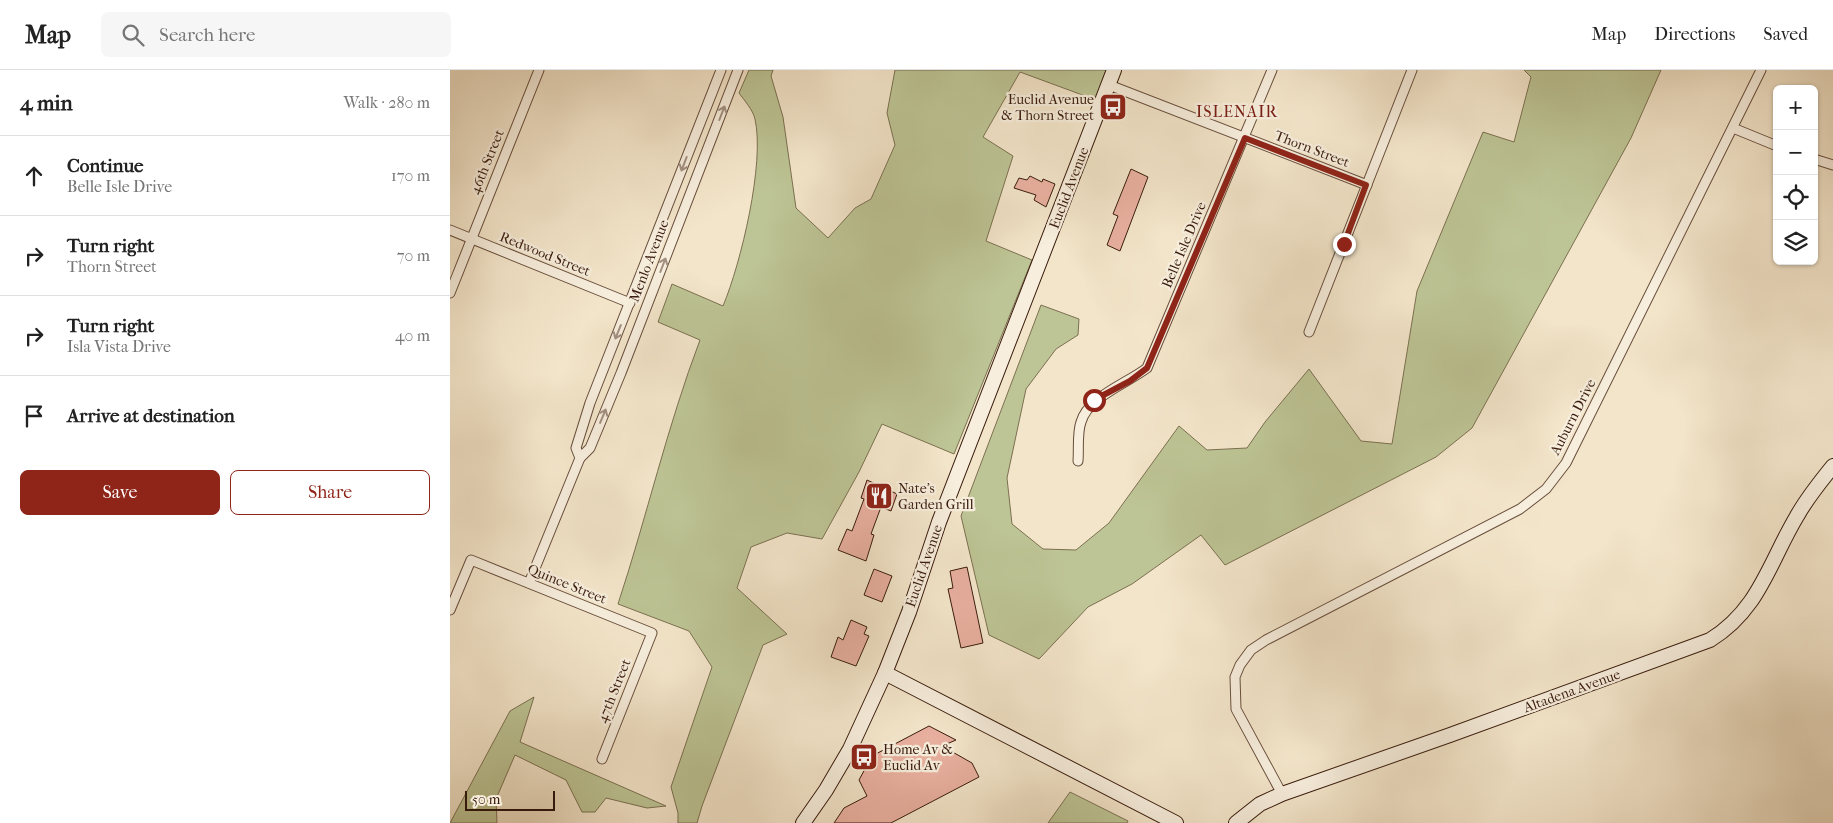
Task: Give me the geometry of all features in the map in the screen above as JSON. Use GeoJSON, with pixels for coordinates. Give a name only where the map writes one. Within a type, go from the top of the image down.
{"type":"FeatureCollection","features":[{"type":"Feature","properties":{"kind":"main road","name":"Euclid Avenue"},"geometry":{"type":"LineString","coordinates":[[803,823],[826,790],[850,749],[885,673],[909,612],[939,522],[1114,70]]}},
{"type":"Feature","properties":{"kind":"main road","name":"Altadena Avenue"},"geometry":{"type":"LineString","coordinates":[[1236,823],[1260,804],[1282,794],[1450,736],[1710,640],[1736,621],[1752,602],[1796,516],[1833,466]]}},
{"type":"Feature","properties":{"kind":"main road"},"geometry":{"type":"LineString","coordinates":[[885,673],[1176,823]]}},
{"type":"Feature","properties":{"kind":"street","name":"46th Street"},"geometry":{"type":"LineString","coordinates":[[450,293],[539,70]]}},
{"type":"Feature","properties":{"kind":"street","name":"Menlo Avenue"},"geometry":{"type":"LineString","coordinates":[[580,458],[576,448],[579,436],[721,70]]}},
{"type":"Feature","properties":{"kind":"street","name":"Menlo Avenue"},"geometry":{"type":"LineString","coordinates":[[529,583],[580,458],[590,448],[618,381],[738,70]]}},
{"type":"Feature","properties":{"kind":"street","name":"Belle Isle Drive"},"geometry":{"type":"LineString","coordinates":[[1078,461],[1081,422],[1094,400],[1130,381],[1147,368],[1272,70]]}},
{"type":"Feature","properties":{"kind":"street"},"geometry":{"type":"LineString","coordinates":[[1310,332],[1412,70]]}},
{"type":"Feature","properties":{"kind":"street","name":"Auburn Drive"},"geometry":{"type":"LineString","coordinates":[[1282,794],[1236,709],[1235,677],[1240,665],[1251,650],[1266,640],[1520,509],[1546,489],[1566,463],[1734,128],[1761,70]]}},
{"type":"Feature","properties":{"kind":"street","name":"Thorn Street"},"geometry":{"type":"LineString","coordinates":[[1109,85],[1366,185]]}},
{"type":"Feature","properties":{"kind":"street"},"geometry":{"type":"LineString","coordinates":[[1734,128],[1773,144]]}},
{"type":"Feature","properties":{"kind":"street"},"geometry":{"type":"LineString","coordinates":[[1818,160],[1833,165]]}},
{"type":"Feature","properties":{"kind":"street","name":"Redwood Street"},"geometry":{"type":"LineString","coordinates":[[450,230],[630,303]]}},
{"type":"Feature","properties":{"kind":"street","name":"Quince Street"},"geometry":{"type":"LineString","coordinates":[[450,610],[471,560],[652,633]]}},
{"type":"Feature","properties":{"kind":"street","name":"47th Street"},"geometry":{"type":"LineString","coordinates":[[602,759],[652,633]]}},
{"type":"Feature","properties":{"kind":"green space"},"geometry":{"type":"Polygon","coordinates":[[[749,70],[773,70],[771,76],[783,117],[796,208],[828,238],[855,208],[871,199],[895,145],[887,113],[895,70],[1106,70],[1096,100],[1020,72],[983,137],[1013,156],[986,241],[1032,260],[954,454],[882,424],[859,472],[822,539],[787,533],[751,547],[737,588],[787,634],[763,645],[697,823],[678,823],[678,813],[671,787],[712,667],[689,631],[618,604],[677,406],[700,340],[658,322],[672,284],[723,306],[744,240],[750,213],[757,161],[755,119],[739,93],[749,70]]]}},
{"type":"Feature","properties":{"kind":"green space"},"geometry":{"type":"Polygon","coordinates":[[[1524,70],[1661,70],[1631,138],[1472,428],[1436,457],[1225,565],[1201,535],[1132,584],[1088,607],[1039,659],[989,635],[961,516],[1041,305],[1079,319],[1078,335],[1056,349],[1026,389],[1007,478],[1012,524],[1043,549],[1076,550],[1109,523],[1179,426],[1207,450],[1247,448],[1265,422],[1309,369],[1361,441],[1392,444],[1417,291],[1483,132],[1514,142],[1531,77],[1524,70]]]}},
{"type":"Feature","properties":{"kind":"green space"},"geometry":{"type":"Polygon","coordinates":[[[534,697],[520,742],[666,806],[647,808],[606,798],[595,812],[582,812],[566,780],[515,755],[496,799],[497,823],[450,823],[510,711],[534,697]]]}},
{"type":"Feature","properties":{"kind":"green space"},"geometry":{"type":"Polygon","coordinates":[[[1070,792],[1128,821],[1127,823],[1048,823],[1070,792]]]}},
{"type":"Feature","properties":{"kind":"building"},"geometry":{"type":"Polygon","coordinates":[[[1131,169],[1148,177],[1120,251],[1107,245],[1118,216],[1113,214],[1131,169]]]}},
{"type":"Feature","properties":{"kind":"building"},"geometry":{"type":"Polygon","coordinates":[[[1030,176],[1042,182],[1043,179],[1055,184],[1046,207],[1034,200],[1036,195],[1014,188],[1019,178],[1027,180],[1030,176]]]}},
{"type":"Feature","properties":{"kind":"building"},"geometry":{"type":"Polygon","coordinates":[[[867,480],[897,494],[891,511],[881,507],[871,534],[874,535],[866,561],[838,550],[847,529],[852,531],[864,499],[861,498],[867,480]]]}},
{"type":"Feature","properties":{"kind":"building"},"geometry":{"type":"Polygon","coordinates":[[[967,567],[983,643],[961,648],[948,589],[953,588],[950,571],[967,567]]]}},
{"type":"Feature","properties":{"kind":"building"},"geometry":{"type":"Polygon","coordinates":[[[874,569],[892,576],[882,602],[864,595],[874,569]]]}},
{"type":"Feature","properties":{"kind":"building"},"geometry":{"type":"Polygon","coordinates":[[[851,620],[867,627],[864,634],[869,636],[856,666],[831,657],[838,637],[843,640],[851,620]]]}},
{"type":"Feature","properties":{"kind":"building"},"geometry":{"type":"Polygon","coordinates":[[[929,726],[956,740],[942,746],[972,763],[979,777],[891,823],[834,823],[844,808],[867,796],[859,780],[872,756],[929,726]]]}},
{"type":"Feature","properties":{"kind":"place","name":"Euclid Avenue & Thorn Street"},"geometry":{"type":"Point","coordinates":[1113,107]}},
{"type":"Feature","properties":{"kind":"place","name":"Nate's Garden Grill"},"geometry":{"type":"Point","coordinates":[879,496]}},
{"type":"Feature","properties":{"kind":"place","name":"Home Av & Euclid Av"},"geometry":{"type":"Point","coordinates":[864,757]}},
{"type":"Feature","properties":{"kind":"district","name":"ISLENAIR"},"geometry":{"type":"Point","coordinates":[1237,111]}},
{"type":"Feature","properties":{"kind":"route"},"geometry":{"type":"LineString","coordinates":[[1094,400],[1130,381],[1147,368],[1245,138],[1366,185],[1344,244]]}}]}
